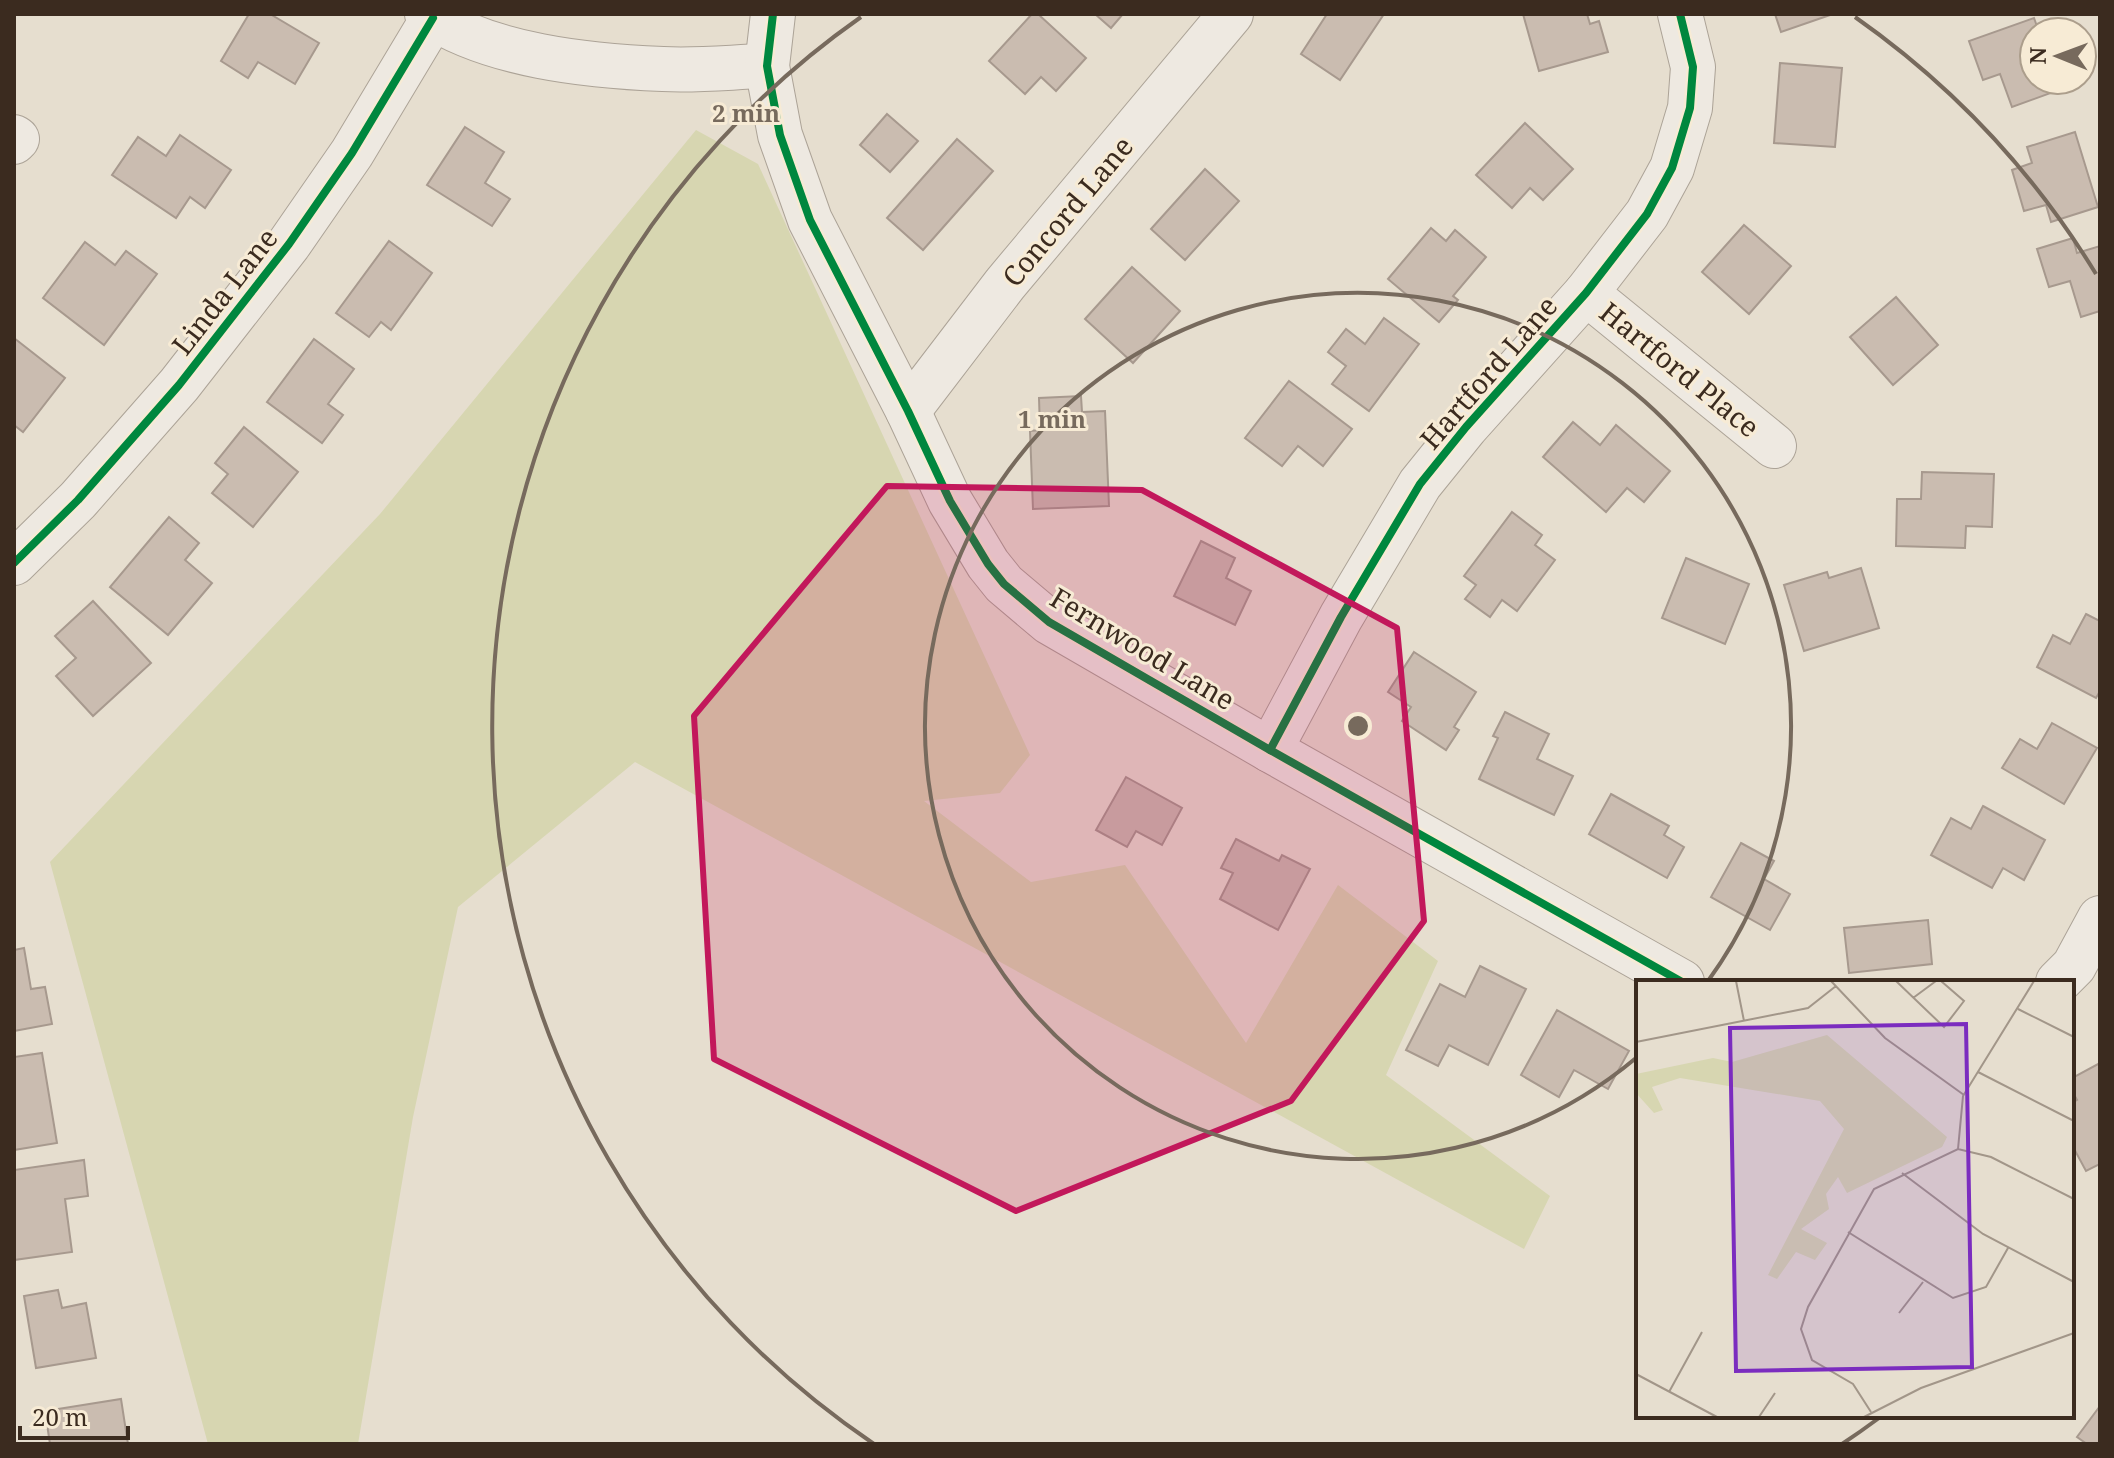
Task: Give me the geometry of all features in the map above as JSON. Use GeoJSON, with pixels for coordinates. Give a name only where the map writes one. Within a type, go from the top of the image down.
{"type":"FeatureCollection","features":[{"type":"Feature","properties":{"kind":"street","name":"Fernwood Lane"},"geometry":{"type":"LineString","coordinates":[[773,14],[767,66],[780,135],[810,220],[908,411],[950,501],[988,564],[1004,584],[1049,622],[1678,980]]}},
{"type":"Feature","properties":{"kind":"street","name":"Concord Lane"},"geometry":{"type":"LineString","coordinates":[[908,411],[1005,284],[1231,14]]}},
{"type":"Feature","properties":{"kind":"street","name":"Hartford Lane"},"geometry":{"type":"LineString","coordinates":[[1270,750],[1341,617],[1420,484],[1466,427],[1586,293],[1647,214],[1672,168],[1690,108],[1693,67],[1680,14]]}},
{"type":"Feature","properties":{"kind":"street"},"geometry":{"type":"LineString","coordinates":[[430,16],[445,26],[497,46],[562,60],[664,69],[767,66]]}},
{"type":"Feature","properties":{"kind":"street","name":"Linda Lane"},"geometry":{"type":"LineString","coordinates":[[14,563],[78,500],[169,396],[289,244],[352,153],[430,16]]}},
{"type":"Feature","properties":{"kind":"street","name":"Hartford Place"},"geometry":{"type":"LineString","coordinates":[[1586,293],[1774,446]]}},
{"type":"Feature","properties":{"kind":"street"},"geometry":{"type":"LineString","coordinates":[[2060,980],[2074,966],[2100,918]]}},
{"type":"Feature","properties":{"kind":"highlighted area"},"geometry":{"type":"Polygon","coordinates":[[[887,486],[1142,490],[1397,628],[1424,921],[1291,1101],[1016,1211],[714,1059],[694,716],[887,486]]]}},
{"type":"Feature","properties":{"kind":"green space"},"geometry":{"type":"Polygon","coordinates":[[[696,130],[758,164],[1030,755],[1000,793],[924,801],[1031,882],[1125,865],[1246,1043],[1338,885],[1438,961],[1386,1075],[1550,1196],[1524,1249],[635,762],[458,907],[413,1117],[358,1444],[208,1444],[50,862],[380,514],[696,130]]]}},
{"type":"Feature","properties":{"kind":"building"},"geometry":{"type":"Polygon","coordinates":[[[249,14],[270,14],[319,43],[295,84],[258,62],[248,78],[221,61],[249,14]]]}},
{"type":"Feature","properties":{"kind":"building"},"geometry":{"type":"Polygon","coordinates":[[[1032,14],[1038,14],[1086,58],[1056,91],[1041,77],[1025,94],[989,61],[1032,14]]]}},
{"type":"Feature","properties":{"kind":"building"},"geometry":{"type":"Polygon","coordinates":[[[1095,14],[1123,14],[1111,28],[1095,14]]]}},
{"type":"Feature","properties":{"kind":"building"},"geometry":{"type":"Polygon","coordinates":[[[1327,14],[1384,14],[1340,80],[1301,54],[1327,14]]]}},
{"type":"Feature","properties":{"kind":"building"},"geometry":{"type":"Polygon","coordinates":[[[1523,14],[1587,14],[1590,24],[1599,21],[1608,52],[1539,71],[1523,14]]]}},
{"type":"Feature","properties":{"kind":"building"},"geometry":{"type":"Polygon","coordinates":[[[1775,14],[1833,14],[1781,32],[1775,14]]]}},
{"type":"Feature","properties":{"kind":"building"},"geometry":{"type":"Polygon","coordinates":[[[2018,24],[2018,96],[2042,96],[2012,107],[2000,74],[1983,80],[1969,41],[2018,24]]]}},
{"type":"Feature","properties":{"kind":"building"},"geometry":{"type":"Polygon","coordinates":[[[1780,63],[1842,68],[1835,147],[1774,143],[1780,63]]]}},
{"type":"Feature","properties":{"kind":"building"},"geometry":{"type":"Polygon","coordinates":[[[887,114],[918,141],[890,172],[860,145],[887,114]]]}},
{"type":"Feature","properties":{"kind":"building"},"geometry":{"type":"Polygon","coordinates":[[[1525,123],[1573,169],[1543,200],[1530,188],[1512,208],[1476,175],[1525,123]]]}},
{"type":"Feature","properties":{"kind":"building"},"geometry":{"type":"Polygon","coordinates":[[[465,127],[504,152],[485,183],[510,199],[492,226],[427,185],[465,127]]]}},
{"type":"Feature","properties":{"kind":"building"},"geometry":{"type":"Polygon","coordinates":[[[2075,132],[2098,207],[2051,222],[2046,205],[2024,211],[2012,170],[2032,163],[2027,147],[2075,132]]]}},
{"type":"Feature","properties":{"kind":"building"},"geometry":{"type":"Polygon","coordinates":[[[180,135],[231,170],[205,208],[190,197],[176,218],[112,175],[138,137],[166,156],[180,135]]]}},
{"type":"Feature","properties":{"kind":"building"},"geometry":{"type":"Polygon","coordinates":[[[957,139],[993,171],[923,250],[887,218],[957,139]]]}},
{"type":"Feature","properties":{"kind":"building"},"geometry":{"type":"Polygon","coordinates":[[[1205,169],[1239,201],[1185,260],[1151,229],[1205,169]]]}},
{"type":"Feature","properties":{"kind":"building"},"geometry":{"type":"Polygon","coordinates":[[[1744,225],[1791,266],[1749,314],[1702,272],[1744,225]]]}},
{"type":"Feature","properties":{"kind":"building"},"geometry":{"type":"Polygon","coordinates":[[[1431,228],[1446,241],[1455,230],[1486,257],[1453,296],[1458,300],[1439,322],[1388,279],[1431,228]]]}},
{"type":"Feature","properties":{"kind":"building"},"geometry":{"type":"Polygon","coordinates":[[[2073,238],[2077,253],[2100,246],[2100,311],[2081,317],[2070,281],[2049,287],[2037,249],[2073,238]]]}},
{"type":"Feature","properties":{"kind":"building"},"geometry":{"type":"Polygon","coordinates":[[[389,241],[432,273],[391,330],[381,322],[369,337],[336,313],[389,241]]]}},
{"type":"Feature","properties":{"kind":"building"},"geometry":{"type":"Polygon","coordinates":[[[85,242],[115,265],[126,251],[157,274],[104,345],[43,298],[85,242]]]}},
{"type":"Feature","properties":{"kind":"building"},"geometry":{"type":"Polygon","coordinates":[[[1132,267],[1180,311],[1133,363],[1085,319],[1132,267]]]}},
{"type":"Feature","properties":{"kind":"building"},"geometry":{"type":"Polygon","coordinates":[[[1896,297],[1938,345],[1893,385],[1850,337],[1896,297]]]}},
{"type":"Feature","properties":{"kind":"building"},"geometry":{"type":"Polygon","coordinates":[[[1384,318],[1419,344],[1369,411],[1332,384],[1346,366],[1328,352],[1346,329],[1365,344],[1384,318]]]}},
{"type":"Feature","properties":{"kind":"building"},"geometry":{"type":"Polygon","coordinates":[[[14,338],[65,378],[23,432],[14,425],[14,338]]]}},
{"type":"Feature","properties":{"kind":"building"},"geometry":{"type":"Polygon","coordinates":[[[314,339],[354,369],[328,404],[343,415],[322,443],[267,402],[314,339]]]}},
{"type":"Feature","properties":{"kind":"building"},"geometry":{"type":"Polygon","coordinates":[[[1289,381],[1352,429],[1323,466],[1298,446],[1282,466],[1245,438],[1289,381]]]}},
{"type":"Feature","properties":{"kind":"building"},"geometry":{"type":"Polygon","coordinates":[[[1081,396],[1082,412],[1105,411],[1109,506],[1033,509],[1030,431],[1040,430],[1039,398],[1081,396]]]}},
{"type":"Feature","properties":{"kind":"building"},"geometry":{"type":"Polygon","coordinates":[[[1573,422],[1600,445],[1616,425],[1670,471],[1644,502],[1627,488],[1606,512],[1543,457],[1573,422]]]}},
{"type":"Feature","properties":{"kind":"building"},"geometry":{"type":"Polygon","coordinates":[[[244,427],[298,472],[253,527],[212,493],[228,474],[215,463],[244,427]]]}},
{"type":"Feature","properties":{"kind":"building"},"geometry":{"type":"Polygon","coordinates":[[[1922,472],[1994,474],[1992,527],[1966,526],[1965,548],[1896,546],[1897,499],[1921,499],[1922,472]]]}},
{"type":"Feature","properties":{"kind":"building"},"geometry":{"type":"Polygon","coordinates":[[[1512,512],[1542,535],[1535,545],[1555,560],[1517,611],[1502,600],[1490,617],[1465,599],[1476,585],[1464,576],[1512,512]]]}},
{"type":"Feature","properties":{"kind":"building"},"geometry":{"type":"Polygon","coordinates":[[[169,517],[199,543],[185,560],[212,583],[168,635],[110,587],[169,517]]]}},
{"type":"Feature","properties":{"kind":"building"},"geometry":{"type":"Polygon","coordinates":[[[1201,541],[1235,558],[1226,578],[1251,591],[1235,625],[1174,596],[1201,541]]]}},
{"type":"Feature","properties":{"kind":"building"},"geometry":{"type":"Polygon","coordinates":[[[1686,558],[1749,584],[1725,644],[1662,618],[1686,558]]]}},
{"type":"Feature","properties":{"kind":"building"},"geometry":{"type":"Polygon","coordinates":[[[1861,568],[1879,628],[1804,651],[1784,585],[1827,572],[1829,578],[1861,568]]]}},
{"type":"Feature","properties":{"kind":"building"},"geometry":{"type":"Polygon","coordinates":[[[93,601],[151,663],[93,716],[56,676],[76,658],[55,636],[93,601]]]}},
{"type":"Feature","properties":{"kind":"building"},"geometry":{"type":"Polygon","coordinates":[[[2086,614],[2100,621],[2100,691],[2096,698],[2037,667],[2053,635],[2070,644],[2086,614]]]}},
{"type":"Feature","properties":{"kind":"building"},"geometry":{"type":"Polygon","coordinates":[[[1414,652],[1476,692],[1454,727],[1459,730],[1446,750],[1402,721],[1411,707],[1388,692],[1414,652]]]}},
{"type":"Feature","properties":{"kind":"building"},"geometry":{"type":"Polygon","coordinates":[[[1505,712],[1549,734],[1537,759],[1573,776],[1554,815],[1479,779],[1498,738],[1493,736],[1505,712]]]}},
{"type":"Feature","properties":{"kind":"building"},"geometry":{"type":"Polygon","coordinates":[[[2052,723],[2097,748],[2064,804],[2002,768],[2020,739],[2037,749],[2052,723]]]}},
{"type":"Feature","properties":{"kind":"building"},"geometry":{"type":"Polygon","coordinates":[[[1126,777],[1182,808],[1162,845],[1136,831],[1127,847],[1096,830],[1126,777]]]}},
{"type":"Feature","properties":{"kind":"building"},"geometry":{"type":"Polygon","coordinates":[[[1611,794],[1669,826],[1664,835],[1684,847],[1667,878],[1589,834],[1611,794]]]}},
{"type":"Feature","properties":{"kind":"building"},"geometry":{"type":"Polygon","coordinates":[[[1983,806],[2045,840],[2024,880],[2003,868],[1992,888],[1931,855],[1951,818],[1971,829],[1983,806]]]}},
{"type":"Feature","properties":{"kind":"building"},"geometry":{"type":"Polygon","coordinates":[[[1236,839],[1279,861],[1282,855],[1310,869],[1278,930],[1220,899],[1233,873],[1221,868],[1236,839]]]}},
{"type":"Feature","properties":{"kind":"building"},"geometry":{"type":"Polygon","coordinates":[[[1741,843],[1774,861],[1764,879],[1790,894],[1770,930],[1711,897],[1741,843]]]}},
{"type":"Feature","properties":{"kind":"building"},"geometry":{"type":"Polygon","coordinates":[[[1928,920],[1932,964],[1849,973],[1844,928],[1928,920]]]}},
{"type":"Feature","properties":{"kind":"building"},"geometry":{"type":"Polygon","coordinates":[[[24,948],[31,989],[45,987],[52,1024],[14,1031],[14,950],[24,948]]]}},
{"type":"Feature","properties":{"kind":"building"},"geometry":{"type":"Polygon","coordinates":[[[1480,966],[1526,989],[1488,1065],[1449,1045],[1438,1066],[1406,1050],[1440,984],[1465,997],[1480,966]]]}},
{"type":"Feature","properties":{"kind":"building"},"geometry":{"type":"Polygon","coordinates":[[[1557,1010],[1629,1051],[1608,1089],[1574,1070],[1559,1097],[1521,1075],[1557,1010]]]}},
{"type":"Feature","properties":{"kind":"building"},"geometry":{"type":"Polygon","coordinates":[[[42,1053],[57,1143],[14,1150],[14,1057],[42,1053]]]}},
{"type":"Feature","properties":{"kind":"building"},"geometry":{"type":"Polygon","coordinates":[[[2100,1063],[2100,1164],[2086,1171],[2074,1149],[2074,1102],[2077,1100],[2074,1077],[2100,1063]]]}},
{"type":"Feature","properties":{"kind":"building"},"geometry":{"type":"Polygon","coordinates":[[[84,1160],[88,1196],[65,1199],[72,1252],[14,1260],[14,1170],[84,1160]]]}},
{"type":"Feature","properties":{"kind":"building"},"geometry":{"type":"Polygon","coordinates":[[[58,1290],[62,1308],[86,1303],[96,1358],[36,1368],[24,1296],[58,1290]]]}},
{"type":"Feature","properties":{"kind":"building"},"geometry":{"type":"Polygon","coordinates":[[[121,1399],[128,1444],[50,1444],[45,1411],[121,1399]]]}},
{"type":"Feature","properties":{"kind":"building"},"geometry":{"type":"Polygon","coordinates":[[[2100,1406],[2100,1444],[2087,1444],[2077,1437],[2100,1406]]]}},
{"type":"Feature","properties":{"kind":"cycle path"},"geometry":{"type":"LineString","coordinates":[[773,14],[767,66],[780,135],[810,220],[908,411],[950,501],[988,564],[1004,584],[1049,622],[1678,980]]}},
{"type":"Feature","properties":{"kind":"cycle path"},"geometry":{"type":"LineString","coordinates":[[1270,750],[1341,617],[1420,484],[1466,427],[1586,293],[1647,214],[1672,168],[1690,108],[1693,67],[1680,14]]}},
{"type":"Feature","properties":{"kind":"cycle path"},"geometry":{"type":"LineString","coordinates":[[14,563],[78,500],[179,385],[289,244],[352,153],[433,18]]}}]}
